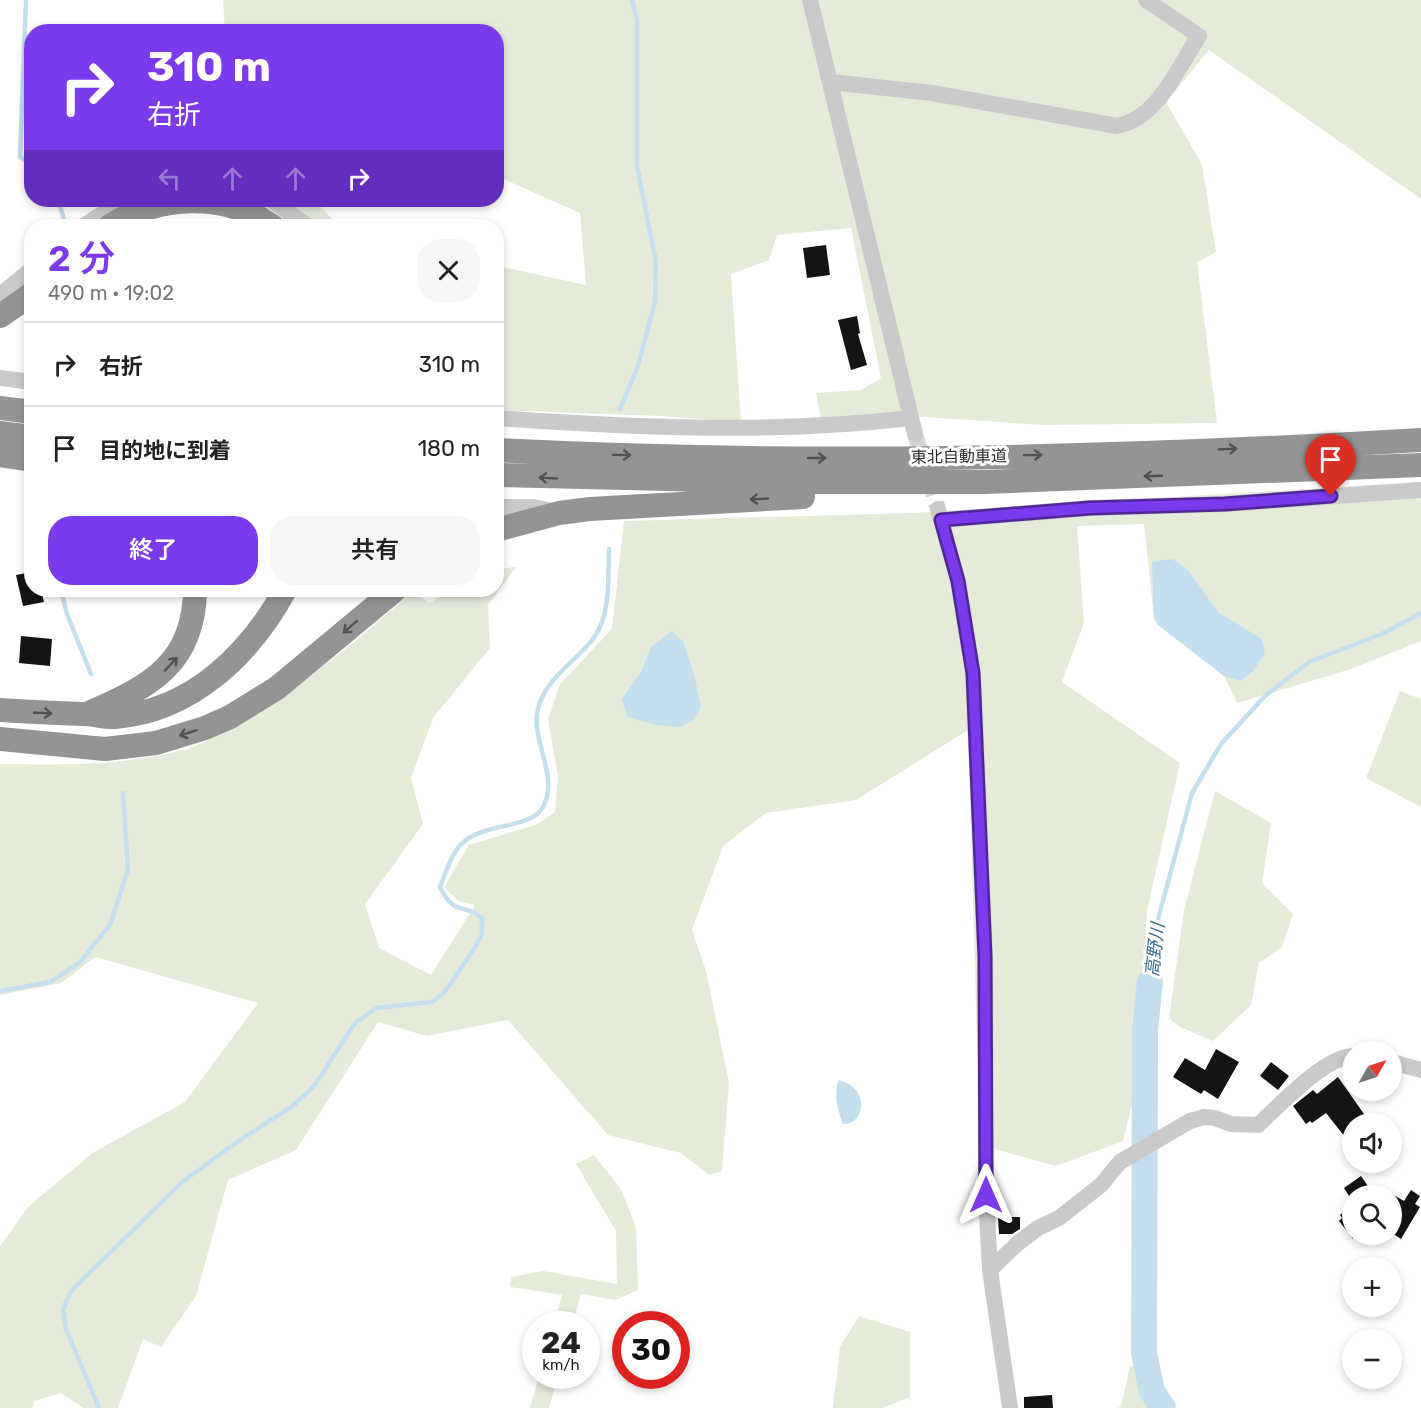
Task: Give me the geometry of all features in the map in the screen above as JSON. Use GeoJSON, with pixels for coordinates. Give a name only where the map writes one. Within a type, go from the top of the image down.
{"type":"FeatureCollection","features":[{"type":"Feature","properties":{"kind":"highway"},"geometry":{"type":"LineString","coordinates":[[125,219],[150,207]]}},
{"type":"Feature","properties":{"kind":"highway"},"geometry":{"type":"LineString","coordinates":[[232,207],[257,219]]}},
{"type":"Feature","properties":{"kind":"highway"},"geometry":{"type":"LineString","coordinates":[[170,219],[182,216],[204,216],[215,219]]}},
{"type":"Feature","properties":{"kind":"highway"},"geometry":{"type":"LineString","coordinates":[[0,316],[24,300]]}},
{"type":"Feature","properties":{"kind":"highway"},"geometry":{"type":"LineString","coordinates":[[0,408],[24,411]]}},
{"type":"Feature","properties":{"kind":"highway"},"geometry":{"type":"LineString","coordinates":[[0,433],[24,436]]}},
{"type":"Feature","properties":{"kind":"highway","name":"東北自動車道"},"geometry":{"type":"LineString","coordinates":[[504,450],[564,454],[864,458],[1183,451],[1421,440]]}},
{"type":"Feature","properties":{"kind":"highway"},"geometry":{"type":"LineString","coordinates":[[504,447],[564,454]]}},
{"type":"Feature","properties":{"kind":"highway"},"geometry":{"type":"LineString","coordinates":[[0,455],[24,459]]}},
{"type":"Feature","properties":{"kind":"highway","name":"東北自動車道"},"geometry":{"type":"LineString","coordinates":[[504,475],[791,482],[985,482],[1421,465]]}},
{"type":"Feature","properties":{"kind":"highway"},"geometry":{"type":"LineString","coordinates":[[504,528],[559,513],[985,482]]}},
{"type":"Feature","properties":{"kind":"highway"},"geometry":{"type":"LineString","coordinates":[[86,714],[150,684],[172,663],[192,625],[194,597]]}},
{"type":"Feature","properties":{"kind":"highway"},"geometry":{"type":"LineString","coordinates":[[0,710],[113,717],[141,713],[180,699],[216,676],[247,646],[261,629],[281,597]]}},
{"type":"Feature","properties":{"kind":"highway"},"geometry":{"type":"LineString","coordinates":[[76,744],[165,721],[202,703],[239,675],[262,650],[282,624],[297,597]]}},
{"type":"Feature","properties":{"kind":"highway"},"geometry":{"type":"LineString","coordinates":[[0,739],[76,744],[105,749],[132,747],[178,737],[230,717],[277,688],[387,597]]}},
{"type":"Feature","properties":{"kind":"street"},"geometry":{"type":"LineString","coordinates":[[504,418],[658,428],[913,426],[810,0]]}},
{"type":"Feature","properties":{"kind":"street"},"geometry":{"type":"LineString","coordinates":[[830,82],[932,93],[1117,126],[1133,123],[1148,112],[1199,36],[1146,0]]}},
{"type":"Feature","properties":{"kind":"street"},"geometry":{"type":"LineString","coordinates":[[94,219],[113,207]]}},
{"type":"Feature","properties":{"kind":"street"},"geometry":{"type":"LineString","coordinates":[[282,207],[298,219]]}},
{"type":"Feature","properties":{"kind":"street"},"geometry":{"type":"LineString","coordinates":[[0,295],[24,276]]}},
{"type":"Feature","properties":{"kind":"street"},"geometry":{"type":"LineString","coordinates":[[0,378],[24,381]]}},
{"type":"Feature","properties":{"kind":"street"},"geometry":{"type":"LineString","coordinates":[[1010,1408],[990,1270],[986,1195],[985,956],[973,673],[958,581],[939,514],[1225,504],[1421,490]]}},
{"type":"Feature","properties":{"kind":"street"},"geometry":{"type":"LineString","coordinates":[[504,507],[534,507],[559,513]]}},
{"type":"Feature","properties":{"kind":"street"},"geometry":{"type":"LineString","coordinates":[[990,1270],[1038,1228],[1059,1218],[1101,1185],[1120,1162],[1130,1154],[1204,1117],[1231,1124],[1258,1125],[1329,1064],[1342,1057]]}},
{"type":"Feature","properties":{"kind":"street"},"geometry":{"type":"LineString","coordinates":[[1402,1065],[1421,1070]]}},
{"type":"Feature","properties":{"kind":"green space"},"geometry":{"type":"Polygon","coordinates":[[[223,0],[1421,0],[1421,199],[1209,50],[1166,102],[1202,165],[1216,252],[1197,263],[1217,423],[1044,425],[924,417],[821,419],[816,393],[861,390],[881,378],[851,228],[777,235],[769,260],[731,274],[741,422],[662,416],[504,410],[504,267],[586,285],[580,213],[504,179],[504,24],[225,24],[223,0]]]}},
{"type":"Feature","properties":{"kind":"green space"},"geometry":{"type":"Polygon","coordinates":[[[264,207],[321,207],[332,219],[282,219],[264,207]]]}},
{"type":"Feature","properties":{"kind":"green space"},"geometry":{"type":"Polygon","coordinates":[[[1421,482],[1421,641],[1351,669],[1237,703],[1224,676],[1158,625],[1154,618],[1144,524],[1077,526],[1084,623],[1062,682],[1180,763],[1147,911],[1135,1092],[1123,1141],[1056,1166],[980,1145],[968,730],[856,800],[766,813],[723,846],[692,930],[706,971],[729,1083],[722,1171],[709,1175],[681,1153],[608,1135],[508,1020],[427,1036],[378,1022],[296,1150],[228,1180],[196,1296],[161,1347],[143,1339],[118,1408],[83,1408],[61,1393],[34,1401],[32,1408],[0,1408],[0,1246],[29,1206],[94,1152],[185,1102],[258,1003],[95,957],[61,983],[0,995],[0,764],[117,761],[163,755],[186,749],[217,736],[291,690],[406,597],[422,597],[430,603],[438,597],[494,597],[488,605],[490,648],[433,718],[411,778],[423,824],[365,904],[379,948],[431,975],[475,905],[458,901],[444,887],[469,845],[536,825],[555,812],[558,776],[548,719],[560,684],[612,629],[624,521],[913,513],[1421,482]]]}},
{"type":"Feature","properties":{"kind":"green space"},"geometry":{"type":"Polygon","coordinates":[[[516,567],[504,583],[504,568],[516,567]]]}},
{"type":"Feature","properties":{"kind":"green space"},"geometry":{"type":"Polygon","coordinates":[[[1400,691],[1421,699],[1421,807],[1366,778],[1400,691]]]}},
{"type":"Feature","properties":{"kind":"green space"},"geometry":{"type":"Polygon","coordinates":[[[1215,791],[1271,823],[1262,883],[1293,914],[1282,947],[1259,963],[1251,1005],[1213,1041],[1178,1026],[1169,1018],[1184,910],[1215,791]]]}},
{"type":"Feature","properties":{"kind":"green space"},"geometry":{"type":"Polygon","coordinates":[[[594,1155],[621,1189],[636,1227],[638,1290],[615,1300],[581,1294],[576,1311],[558,1311],[562,1295],[510,1287],[511,1277],[543,1271],[617,1284],[616,1231],[576,1164],[594,1155]]]}},
{"type":"Feature","properties":{"kind":"green space"},"geometry":{"type":"Polygon","coordinates":[[[859,1316],[910,1332],[910,1397],[883,1408],[833,1408],[840,1347],[859,1316]]]}},
{"type":"Feature","properties":{"kind":"green space"},"geometry":{"type":"Polygon","coordinates":[[[1130,1366],[1141,1368],[1146,1389],[1155,1408],[1116,1408],[1121,1407],[1130,1366]]]}},
{"type":"Feature","properties":{"kind":"green space"},"geometry":{"type":"Polygon","coordinates":[[[535,1389],[554,1389],[549,1408],[530,1408],[535,1389]]]}},
{"type":"Feature","properties":{"kind":"water"},"geometry":{"type":"Polygon","coordinates":[[[1172,559],[1187,569],[1219,613],[1262,639],[1265,653],[1254,670],[1241,681],[1224,676],[1158,625],[1154,618],[1152,562],[1172,559]]]}},
{"type":"Feature","properties":{"kind":"water"},"geometry":{"type":"Polygon","coordinates":[[[672,631],[683,641],[695,678],[701,707],[694,719],[680,727],[656,725],[627,717],[622,699],[642,670],[651,647],[672,631]]]}},
{"type":"Feature","properties":{"kind":"water"},"geometry":{"type":"Polygon","coordinates":[[[839,1080],[850,1085],[860,1098],[860,1113],[850,1123],[843,1124],[839,1114],[836,1096],[839,1080]]]}},
{"type":"Feature","properties":{"kind":"building"},"geometry":{"type":"Polygon","coordinates":[[[826,245],[830,275],[807,278],[803,248],[826,245]]]}},
{"type":"Feature","properties":{"kind":"building"},"geometry":{"type":"Polygon","coordinates":[[[857,316],[860,333],[858,334],[867,365],[851,370],[838,320],[857,316]]]}},
{"type":"Feature","properties":{"kind":"building"},"geometry":{"type":"Polygon","coordinates":[[[24,574],[24,597],[43,597],[44,602],[23,606],[16,575],[24,574]]]}},
{"type":"Feature","properties":{"kind":"building"},"geometry":{"type":"Polygon","coordinates":[[[21,636],[52,639],[50,666],[19,663],[21,636]]]}},
{"type":"Feature","properties":{"kind":"building"},"geometry":{"type":"Polygon","coordinates":[[[1216,1049],[1239,1062],[1218,1099],[1204,1090],[1201,1094],[1173,1077],[1185,1058],[1205,1070],[1216,1049]]]}},
{"type":"Feature","properties":{"kind":"building"},"geometry":{"type":"Polygon","coordinates":[[[1271,1062],[1289,1076],[1278,1090],[1260,1076],[1271,1062]]]}},
{"type":"Feature","properties":{"kind":"building"},"geometry":{"type":"Polygon","coordinates":[[[1338,1077],[1342,1083],[1342,1101],[1355,1101],[1363,1113],[1342,1113],[1342,1133],[1326,1113],[1312,1123],[1310,1121],[1306,1124],[1293,1106],[1313,1090],[1317,1094],[1338,1077]]]}},
{"type":"Feature","properties":{"kind":"building"},"geometry":{"type":"Polygon","coordinates":[[[1361,1176],[1367,1185],[1348,1185],[1361,1176]]]}},
{"type":"Feature","properties":{"kind":"building"},"geometry":{"type":"Polygon","coordinates":[[[1411,1190],[1420,1196],[1415,1204],[1420,1207],[1402,1237],[1402,1200],[1404,1201],[1411,1190]]]}},
{"type":"Feature","properties":{"kind":"building"},"geometry":{"type":"Polygon","coordinates":[[[998,1217],[1020,1217],[1020,1229],[1012,1234],[999,1234],[998,1217]]]}},
{"type":"Feature","properties":{"kind":"building"},"geometry":{"type":"Polygon","coordinates":[[[1052,1395],[1053,1408],[1024,1408],[1024,1397],[1052,1395]]]}},
{"type":"Feature","properties":{"kind":"waterway"},"geometry":{"type":"LineString","coordinates":[[25,24],[26,0]]}},
{"type":"Feature","properties":{"kind":"waterway"},"geometry":{"type":"LineString","coordinates":[[620,409],[637,369],[655,302],[656,262],[637,166],[637,20],[632,0]]}},
{"type":"Feature","properties":{"kind":"waterway"},"geometry":{"type":"LineString","coordinates":[[24,52],[20,157],[24,159]]}},
{"type":"Feature","properties":{"kind":"waterway"},"geometry":{"type":"LineString","coordinates":[[60,207],[64,219]]}},
{"type":"Feature","properties":{"kind":"waterway"},"geometry":{"type":"LineString","coordinates":[[99,1408],[66,1329],[63,1309],[71,1291],[181,1183],[234,1144],[294,1105],[315,1085],[355,1023],[377,1008],[432,1002],[444,993],[474,949],[482,934],[482,918],[476,913],[450,903],[440,887],[453,855],[466,840],[486,831],[530,819],[543,807],[548,783],[538,733],[538,709],[550,684],[589,644],[602,622],[607,595],[609,549]]}},
{"type":"Feature","properties":{"kind":"waterway"},"geometry":{"type":"LineString","coordinates":[[63,597],[67,614],[91,674]]}},
{"type":"Feature","properties":{"kind":"waterway","name":"高野川"},"geometry":{"type":"LineString","coordinates":[[1150,982],[1158,919],[1192,793],[1221,744],[1265,696],[1309,662],[1384,633],[1421,613]]}},
{"type":"Feature","properties":{"kind":"waterway"},"geometry":{"type":"LineString","coordinates":[[0,991],[50,982],[79,963],[110,925],[128,870],[123,793]]}},
{"type":"Feature","properties":{"kind":"waterway","name":"高野川"},"geometry":{"type":"LineString","coordinates":[[1150,982],[1145,1030],[1144,1353],[1152,1391],[1163,1408]]}},
{"type":"Feature","properties":{"kind":"tunnel"},"geometry":{"type":"LineString","coordinates":[[915,434],[938,509]]}},
{"type":"Feature","properties":{"kind":"route"},"geometry":{"type":"LineString","coordinates":[[986,1195],[985,956],[973,673],[958,581],[941,520],[1090,508],[1225,504],[1331,496]]}}]}
